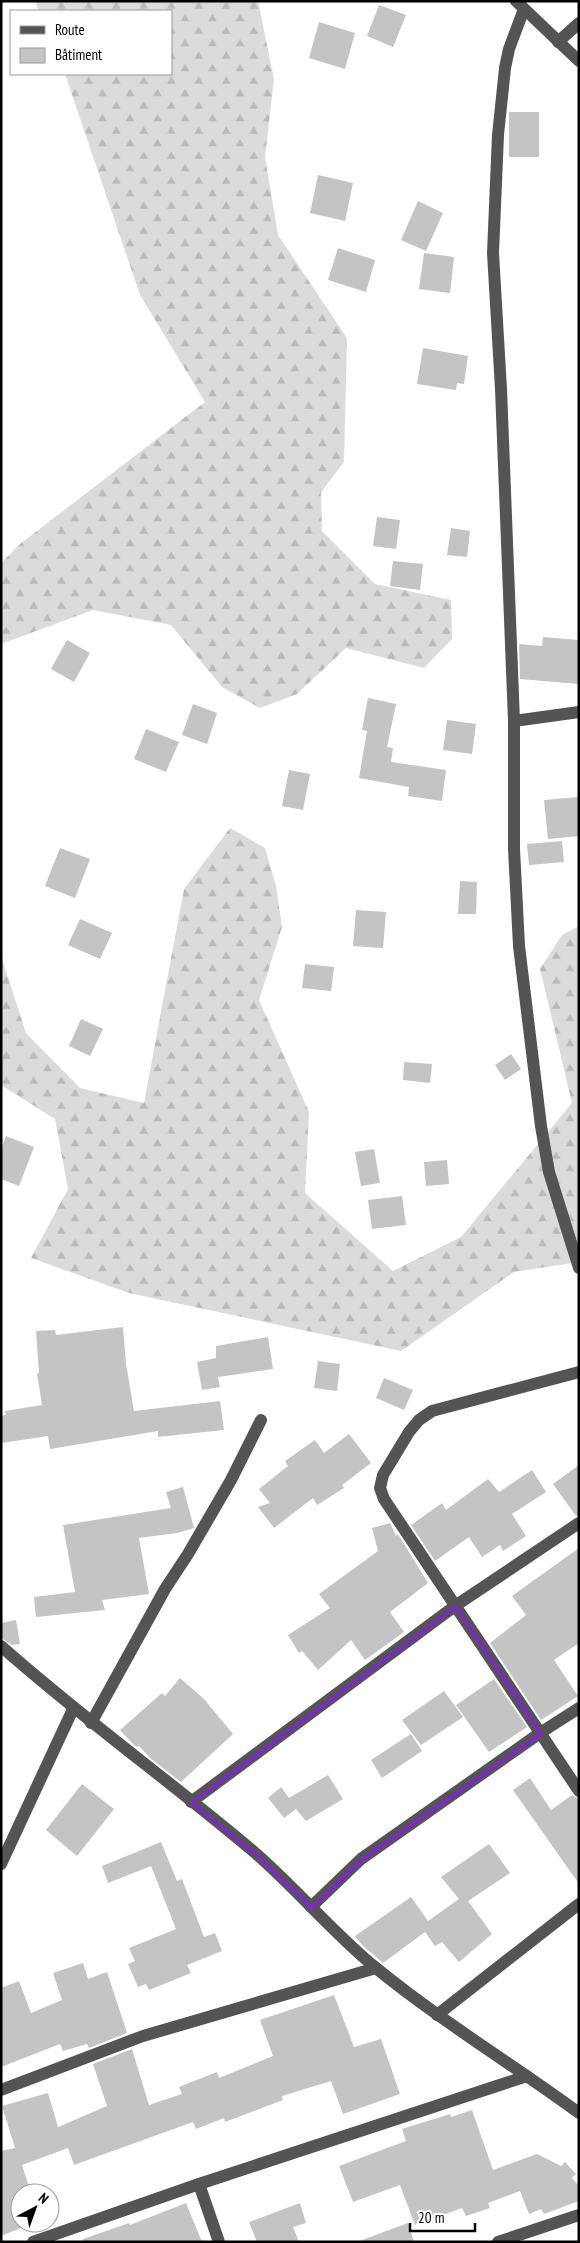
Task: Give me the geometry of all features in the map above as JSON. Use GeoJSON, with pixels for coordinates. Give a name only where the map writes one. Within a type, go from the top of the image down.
{"type":"FeatureCollection","features":[{"type":"Feature","properties":{"kind":"street"},"geometry":{"type":"LineString","coordinates":[[579,61],[520,5],[505,68],[493,228],[502,388],[514,721],[515,869],[519,946],[541,1126],[549,1172],[579,1268]]}},
{"type":"Feature","properties":{"kind":"street"},"geometry":{"type":"LineString","coordinates":[[558,42],[579,23]]}},
{"type":"Feature","properties":{"kind":"street"},"geometry":{"type":"LineString","coordinates":[[514,721],[579,712]]}},
{"type":"Feature","properties":{"kind":"street"},"geometry":{"type":"LineString","coordinates":[[579,1372],[432,1411],[414,1426],[383,1475],[380,1488],[384,1499],[579,1791]]}},
{"type":"Feature","properties":{"kind":"street"},"geometry":{"type":"LineString","coordinates":[[91,1723],[165,1589],[192,1548],[231,1480],[261,1420]]}},
{"type":"Feature","properties":{"kind":"street"},"geometry":{"type":"LineString","coordinates":[[191,1802],[455,1606],[579,1523]]}},
{"type":"Feature","properties":{"kind":"street"},"geometry":{"type":"LineString","coordinates":[[1,1646],[73,1709],[254,1852],[376,1968],[437,2015],[576,2108]]}},
{"type":"Feature","properties":{"kind":"street"},"geometry":{"type":"LineString","coordinates":[[311,1907],[360,1859],[540,1732],[579,1708]]}},
{"type":"Feature","properties":{"kind":"street"},"geometry":{"type":"LineString","coordinates":[[1,1864],[73,1709]]}},
{"type":"Feature","properties":{"kind":"street"},"geometry":{"type":"LineString","coordinates":[[437,2015],[579,1904]]}},
{"type":"Feature","properties":{"kind":"street"},"geometry":{"type":"LineString","coordinates":[[1,2090],[144,2036],[376,1968]]}},
{"type":"Feature","properties":{"kind":"street"},"geometry":{"type":"LineString","coordinates":[[33,2242],[199,2184],[527,2076]]}},
{"type":"Feature","properties":{"kind":"street"},"geometry":{"type":"LineString","coordinates":[[199,2184],[219,2242]]}},
{"type":"Feature","properties":{"kind":"street"},"geometry":{"type":"LineString","coordinates":[[498,2242],[579,2215]]}},
{"type":"Feature","properties":{"kind":"highlighted area"},"geometry":{"type":"Polygon","coordinates":[[[455,1606],[540,1733],[361,1859],[311,1907],[254,1853],[191,1802],[455,1606]]]}},
{"type":"Feature","properties":{"kind":"green space"},"geometry":{"type":"Polygon","coordinates":[[[35,1],[258,1],[274,79],[265,157],[278,235],[347,338],[344,462],[321,492],[322,531],[375,584],[451,600],[452,639],[424,668],[346,648],[297,694],[260,708],[222,687],[171,625],[93,610],[1,644],[1,563],[20,544],[205,402],[140,295],[65,75],[172,75],[172,10],[39,10],[35,1]]]}},
{"type":"Feature","properties":{"kind":"green space"},"geometry":{"type":"Polygon","coordinates":[[[230,828],[265,848],[276,886],[282,927],[259,1000],[309,1112],[305,1193],[393,1271],[461,1237],[572,1103],[540,969],[562,935],[579,926],[579,1262],[514,1272],[401,1351],[129,1293],[31,1258],[68,1189],[55,1119],[1,1085],[1,956],[26,1033],[80,1088],[144,1103],[184,889],[230,828]]]}},
{"type":"Feature","properties":{"kind":"building"},"geometry":{"type":"Polygon","coordinates":[[[379,5],[406,15],[393,47],[367,36],[379,5]]]}},
{"type":"Feature","properties":{"kind":"building"},"geometry":{"type":"Polygon","coordinates":[[[319,22],[355,33],[345,69],[309,58],[319,22]]]}},
{"type":"Feature","properties":{"kind":"building"},"geometry":{"type":"Polygon","coordinates":[[[509,112],[539,112],[539,157],[509,157],[509,112]]]}},
{"type":"Feature","properties":{"kind":"building"},"geometry":{"type":"Polygon","coordinates":[[[318,175],[353,183],[345,221],[310,213],[318,175]]]}},
{"type":"Feature","properties":{"kind":"building"},"geometry":{"type":"Polygon","coordinates":[[[418,201],[443,213],[426,251],[401,240],[418,201]]]}},
{"type":"Feature","properties":{"kind":"building"},"geometry":{"type":"Polygon","coordinates":[[[338,248],[375,260],[366,292],[328,280],[338,248]]]}},
{"type":"Feature","properties":{"kind":"building"},"geometry":{"type":"Polygon","coordinates":[[[424,253],[454,257],[450,293],[419,289],[424,253]]]}},
{"type":"Feature","properties":{"kind":"building"},"geometry":{"type":"Polygon","coordinates":[[[423,348],[468,356],[464,384],[457,383],[456,390],[417,384],[423,348]]]}},
{"type":"Feature","properties":{"kind":"building"},"geometry":{"type":"Polygon","coordinates":[[[377,517],[400,520],[396,549],[373,546],[377,517]]]}},
{"type":"Feature","properties":{"kind":"building"},"geometry":{"type":"Polygon","coordinates":[[[451,528],[470,531],[467,557],[447,555],[451,528]]]}},
{"type":"Feature","properties":{"kind":"building"},"geometry":{"type":"Polygon","coordinates":[[[393,561],[423,564],[420,590],[390,586],[393,561]]]}},
{"type":"Feature","properties":{"kind":"building"},"geometry":{"type":"Polygon","coordinates":[[[543,637],[579,640],[579,684],[520,679],[519,644],[542,646],[543,637]]]}},
{"type":"Feature","properties":{"kind":"building"},"geometry":{"type":"Polygon","coordinates":[[[67,640],[90,653],[74,682],[51,669],[67,640]]]}},
{"type":"Feature","properties":{"kind":"building"},"geometry":{"type":"Polygon","coordinates":[[[368,698],[396,704],[387,747],[393,748],[391,762],[446,770],[442,801],[408,796],[409,787],[359,778],[367,731],[362,730],[368,698]]]}},
{"type":"Feature","properties":{"kind":"building"},"geometry":{"type":"Polygon","coordinates":[[[193,704],[217,713],[207,744],[182,735],[193,704]]]}},
{"type":"Feature","properties":{"kind":"building"},"geometry":{"type":"Polygon","coordinates":[[[447,720],[476,724],[472,754],[443,750],[447,720]]]}},
{"type":"Feature","properties":{"kind":"building"},"geometry":{"type":"Polygon","coordinates":[[[146,729],[179,742],[166,772],[134,759],[146,729]]]}},
{"type":"Feature","properties":{"kind":"building"},"geometry":{"type":"Polygon","coordinates":[[[289,770],[310,774],[303,810],[282,806],[289,770]]]}},
{"type":"Feature","properties":{"kind":"building"},"geometry":{"type":"Polygon","coordinates":[[[579,797],[579,836],[548,839],[544,800],[579,797]]]}},
{"type":"Feature","properties":{"kind":"building"},"geometry":{"type":"Polygon","coordinates":[[[562,841],[564,862],[529,865],[527,844],[562,841]]]}},
{"type":"Feature","properties":{"kind":"building"},"geometry":{"type":"Polygon","coordinates":[[[60,848],[90,859],[75,898],[45,886],[60,848]]]}},
{"type":"Feature","properties":{"kind":"building"},"geometry":{"type":"Polygon","coordinates":[[[460,881],[477,882],[476,914],[458,914],[460,881]]]}},
{"type":"Feature","properties":{"kind":"building"},"geometry":{"type":"Polygon","coordinates":[[[356,910],[386,912],[383,948],[353,946],[356,910]]]}},
{"type":"Feature","properties":{"kind":"building"},"geometry":{"type":"Polygon","coordinates":[[[80,919],[112,933],[100,959],[68,945],[80,919]]]}},
{"type":"Feature","properties":{"kind":"building"},"geometry":{"type":"Polygon","coordinates":[[[305,964],[334,967],[331,991],[302,988],[305,964]]]}},
{"type":"Feature","properties":{"kind":"building"},"geometry":{"type":"Polygon","coordinates":[[[81,1019],[103,1029],[90,1056],[69,1046],[81,1019]]]}},
{"type":"Feature","properties":{"kind":"building"},"geometry":{"type":"Polygon","coordinates":[[[511,1054],[521,1069],[505,1080],[495,1065],[511,1054]]]}},
{"type":"Feature","properties":{"kind":"building"},"geometry":{"type":"Polygon","coordinates":[[[404,1062],[432,1064],[430,1083],[403,1080],[404,1062]]]}},
{"type":"Feature","properties":{"kind":"building"},"geometry":{"type":"Polygon","coordinates":[[[6,1136],[34,1147],[19,1186],[1,1179],[1,1149],[6,1136]]]}},
{"type":"Feature","properties":{"kind":"building"},"geometry":{"type":"Polygon","coordinates":[[[374,1149],[380,1183],[361,1186],[355,1152],[374,1149]]]}},
{"type":"Feature","properties":{"kind":"building"},"geometry":{"type":"Polygon","coordinates":[[[447,1160],[449,1184],[426,1186],[424,1162],[447,1160]]]}},
{"type":"Feature","properties":{"kind":"building"},"geometry":{"type":"Polygon","coordinates":[[[402,1196],[406,1225],[372,1229],[368,1200],[402,1196]]]}},
{"type":"Feature","properties":{"kind":"building"},"geometry":{"type":"Polygon","coordinates":[[[123,1327],[126,1364],[134,1411],[220,1401],[224,1430],[158,1437],[158,1431],[50,1449],[48,1436],[1,1443],[1,1416],[6,1415],[5,1411],[42,1405],[37,1373],[39,1373],[36,1331],[55,1330],[56,1335],[123,1327]]]}},
{"type":"Feature","properties":{"kind":"building"},"geometry":{"type":"Polygon","coordinates":[[[268,1337],[273,1369],[218,1377],[220,1387],[202,1390],[197,1362],[216,1358],[216,1346],[268,1337]]]}},
{"type":"Feature","properties":{"kind":"building"},"geometry":{"type":"Polygon","coordinates":[[[318,1361],[340,1364],[337,1391],[314,1388],[318,1361]]]}},
{"type":"Feature","properties":{"kind":"building"},"geometry":{"type":"Polygon","coordinates":[[[384,1378],[413,1390],[404,1410],[376,1398],[384,1378]]]}},
{"type":"Feature","properties":{"kind":"building"},"geometry":{"type":"Polygon","coordinates":[[[349,1434],[371,1463],[342,1485],[344,1488],[317,1505],[313,1498],[274,1528],[258,1507],[270,1503],[259,1489],[288,1466],[285,1461],[315,1440],[324,1453],[349,1434]]]}},
{"type":"Feature","properties":{"kind":"building"},"geometry":{"type":"Polygon","coordinates":[[[579,1465],[579,1515],[576,1516],[553,1484],[579,1465]]]}},
{"type":"Feature","properties":{"kind":"building"},"geometry":{"type":"Polygon","coordinates":[[[532,1470],[546,1492],[512,1514],[526,1536],[503,1551],[500,1545],[482,1557],[469,1537],[435,1561],[411,1525],[442,1503],[446,1510],[488,1479],[499,1492],[532,1470]]]}},
{"type":"Feature","properties":{"kind":"building"},"geometry":{"type":"Polygon","coordinates":[[[183,1487],[194,1528],[177,1533],[139,1538],[149,1594],[102,1600],[105,1610],[36,1617],[34,1597],[75,1592],[63,1525],[171,1508],[166,1492],[183,1487]]]}},
{"type":"Feature","properties":{"kind":"building"},"geometry":{"type":"Polygon","coordinates":[[[390,1523],[396,1536],[398,1534],[428,1583],[390,1612],[404,1632],[365,1660],[351,1640],[318,1670],[302,1651],[299,1653],[288,1635],[330,1608],[319,1594],[378,1551],[372,1528],[390,1523]]]}},
{"type":"Feature","properties":{"kind":"building"},"geometry":{"type":"Polygon","coordinates":[[[579,1548],[579,1643],[554,1660],[578,1696],[541,1720],[490,1643],[526,1615],[512,1596],[579,1548]]]}},
{"type":"Feature","properties":{"kind":"building"},"geometry":{"type":"Polygon","coordinates":[[[16,1620],[20,1644],[12,1645],[1,1638],[1,1623],[16,1620]]]}},
{"type":"Feature","properties":{"kind":"building"},"geometry":{"type":"Polygon","coordinates":[[[180,1678],[204,1699],[233,1734],[181,1782],[150,1758],[139,1746],[137,1747],[132,1743],[120,1730],[162,1693],[165,1696],[180,1678]]]}},
{"type":"Feature","properties":{"kind":"building"},"geometry":{"type":"Polygon","coordinates":[[[494,1679],[527,1727],[489,1752],[456,1705],[494,1679]]]}},
{"type":"Feature","properties":{"kind":"building"},"geometry":{"type":"Polygon","coordinates":[[[444,1691],[463,1717],[421,1745],[402,1720],[444,1691]]]}},
{"type":"Feature","properties":{"kind":"building"},"geometry":{"type":"Polygon","coordinates":[[[411,1734],[422,1751],[382,1778],[371,1760],[411,1734]]]}},
{"type":"Feature","properties":{"kind":"building"},"geometry":{"type":"Polygon","coordinates":[[[328,1775],[343,1799],[306,1821],[296,1809],[284,1818],[268,1798],[281,1787],[289,1798],[328,1775]]]}},
{"type":"Feature","properties":{"kind":"building"},"geometry":{"type":"Polygon","coordinates":[[[530,1778],[551,1810],[572,1795],[579,1799],[579,1884],[513,1790],[530,1778]]]}},
{"type":"Feature","properties":{"kind":"building"},"geometry":{"type":"Polygon","coordinates":[[[82,1784],[114,1809],[77,1856],[46,1830],[82,1784]]]}},
{"type":"Feature","properties":{"kind":"building"},"geometry":{"type":"Polygon","coordinates":[[[161,1842],[177,1881],[182,1879],[204,1937],[215,1933],[222,1951],[187,1965],[191,1973],[149,1990],[146,1984],[138,1987],[128,1964],[135,1961],[129,1948],[176,1929],[151,1866],[108,1883],[102,1866],[161,1842]]]}},
{"type":"Feature","properties":{"kind":"building"},"geometry":{"type":"Polygon","coordinates":[[[489,1844],[510,1873],[468,1901],[492,1934],[459,1962],[442,1942],[435,1946],[425,1932],[383,1963],[362,1945],[355,1936],[411,1897],[428,1921],[459,1899],[441,1877],[489,1844]]]}},
{"type":"Feature","properties":{"kind":"building"},"geometry":{"type":"Polygon","coordinates":[[[83,1963],[88,1979],[107,1972],[127,2033],[89,2048],[87,2044],[63,2051],[60,2044],[1,2067],[1,1988],[19,1981],[31,2013],[62,2000],[53,1973],[83,1963]]]}},
{"type":"Feature","properties":{"kind":"building"},"geometry":{"type":"Polygon","coordinates":[[[334,1995],[354,2047],[381,2039],[400,2094],[343,2114],[331,2081],[282,2096],[283,2100],[225,2122],[224,2118],[196,2129],[193,2122],[74,2165],[68,2148],[22,2165],[28,2183],[10,2183],[10,2232],[1,2236],[1,2151],[15,2148],[2,2106],[48,2093],[58,2127],[107,2106],[93,2064],[132,2049],[149,2105],[182,2094],[179,2087],[217,2072],[219,2078],[273,2056],[260,2020],[334,1995]]]}},
{"type":"Feature","properties":{"kind":"building"},"geometry":{"type":"Polygon","coordinates":[[[472,2110],[493,2170],[537,2154],[561,2166],[565,2162],[576,2174],[572,2178],[579,2186],[579,2201],[544,2214],[541,2209],[529,2214],[520,2191],[488,2203],[490,2208],[466,2216],[462,2208],[415,2225],[400,2185],[353,2202],[339,2166],[406,2141],[402,2129],[450,2114],[451,2117],[472,2110]]]}},
{"type":"Feature","properties":{"kind":"building"},"geometry":{"type":"Polygon","coordinates":[[[186,2203],[202,2242],[83,2242],[83,2239],[129,2223],[130,2225],[186,2203]]]}},
{"type":"Feature","properties":{"kind":"building"},"geometry":{"type":"Polygon","coordinates":[[[300,2203],[306,2223],[293,2227],[299,2242],[257,2242],[249,2222],[300,2203]]]}},
{"type":"Feature","properties":{"kind":"building"},"geometry":{"type":"Polygon","coordinates":[[[408,2223],[414,2242],[363,2242],[362,2240],[408,2223]]]}}]}
